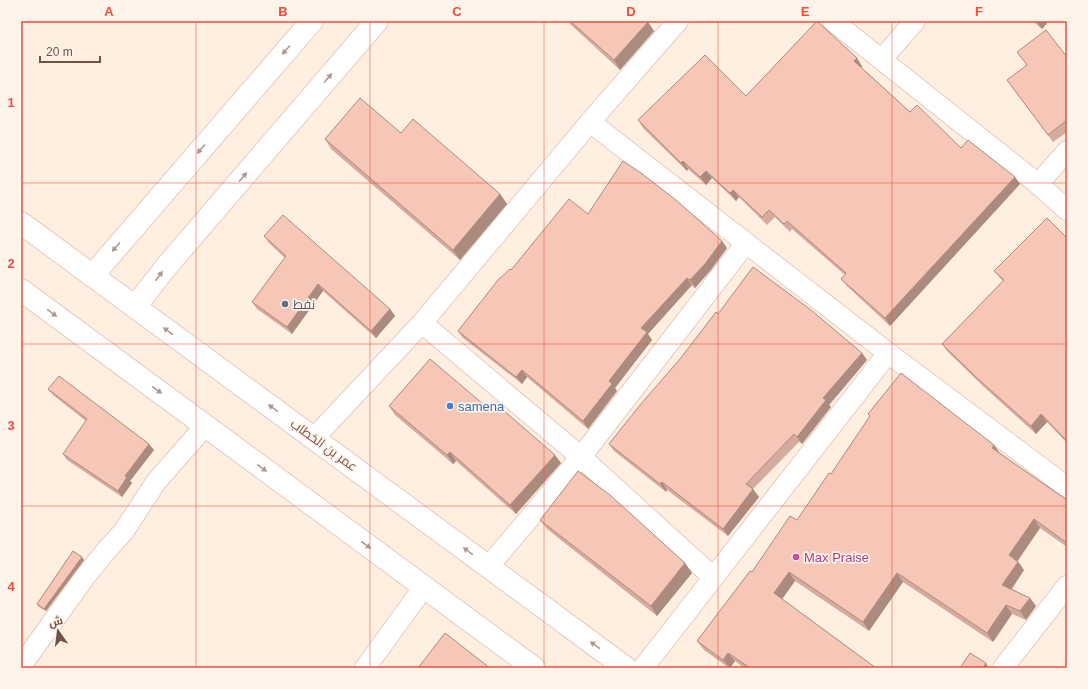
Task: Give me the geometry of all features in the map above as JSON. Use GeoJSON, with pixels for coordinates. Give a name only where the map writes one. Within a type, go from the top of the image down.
{"type":"FeatureCollection","features":[{"type":"Feature","properties":{"kind":"street"},"geometry":{"type":"LineString","coordinates":[[92,276],[312,21]]}},
{"type":"Feature","properties":{"kind":"street"},"geometry":{"type":"LineString","coordinates":[[136,307],[166,267],[377,21]]}},
{"type":"Feature","properties":{"kind":"street"},"geometry":{"type":"LineString","coordinates":[[314,438],[422,323],[590,122],[678,21]]}},
{"type":"Feature","properties":{"kind":"street"},"geometry":{"type":"LineString","coordinates":[[833,21],[1038,184],[1067,210]]}},
{"type":"Feature","properties":{"kind":"street"},"geometry":{"type":"LineString","coordinates":[[882,59],[915,21]]}},
{"type":"Feature","properties":{"kind":"street"},"geometry":{"type":"LineString","coordinates":[[590,122],[888,353],[1067,487]]}},
{"type":"Feature","properties":{"kind":"street"},"geometry":{"type":"LineString","coordinates":[[1038,184],[1067,151]]}},
{"type":"Feature","properties":{"kind":"street","name":"عمر بن الخطاب"},"geometry":{"type":"LineString","coordinates":[[21,224],[626,668]]}},
{"type":"Feature","properties":{"kind":"street"},"geometry":{"type":"LineString","coordinates":[[489,566],[581,457],[746,243]]}},
{"type":"Feature","properties":{"kind":"street"},"geometry":{"type":"LineString","coordinates":[[21,290],[534,668]]}},
{"type":"Feature","properties":{"kind":"street"},"geometry":{"type":"LineString","coordinates":[[422,323],[581,457],[713,577]]}},
{"type":"Feature","properties":{"kind":"street"},"geometry":{"type":"LineString","coordinates":[[643,668],[888,353]]}},
{"type":"Feature","properties":{"kind":"street"},"geometry":{"type":"LineString","coordinates":[[21,666],[81,583],[105,552],[124,531],[156,482],[205,426]]}},
{"type":"Feature","properties":{"kind":"street"},"geometry":{"type":"LineString","coordinates":[[1012,665],[1067,586]]}},
{"type":"Feature","properties":{"kind":"street"},"geometry":{"type":"LineString","coordinates":[[365,668],[424,588]]}},
{"type":"Feature","properties":{"kind":"building"},"geometry":{"type":"Polygon","coordinates":[[[570,21],[647,21],[648,22],[614,60],[570,21]]]}},
{"type":"Feature","properties":{"kind":"building"},"geometry":{"type":"Polygon","coordinates":[[[817,21],[857,58],[854,61],[910,112],[917,105],[961,148],[968,140],[1015,177],[885,318],[841,279],[846,273],[787,221],[784,224],[769,210],[762,217],[733,190],[730,193],[706,171],[700,177],[683,161],[681,163],[638,120],[705,55],[746,96],[817,21]]]}},
{"type":"Feature","properties":{"kind":"building"},"geometry":{"type":"Polygon","coordinates":[[[1046,30],[1067,57],[1067,120],[1048,135],[1007,80],[1027,65],[1017,52],[1046,30]]]}},
{"type":"Feature","properties":{"kind":"building"},"geometry":{"type":"Polygon","coordinates":[[[360,98],[401,133],[413,119],[500,194],[453,250],[325,139],[360,98]]]}},
{"type":"Feature","properties":{"kind":"building"},"geometry":{"type":"Polygon","coordinates":[[[623,161],[676,200],[722,241],[705,264],[690,280],[687,278],[641,328],[647,332],[609,381],[612,384],[583,421],[522,370],[516,377],[458,331],[498,280],[510,269],[511,270],[569,199],[588,214],[623,161]]]}},
{"type":"Feature","properties":{"kind":"building"},"geometry":{"type":"Polygon","coordinates":[[[283,215],[390,309],[371,331],[318,284],[287,327],[252,302],[286,256],[264,236],[283,215]]]}},
{"type":"Feature","properties":{"kind":"building"},"geometry":{"type":"Polygon","coordinates":[[[1047,218],[1067,238],[1067,441],[1041,414],[1031,426],[978,379],[942,344],[1004,280],[994,271],[1047,218]]]}},
{"type":"Feature","properties":{"kind":"building"},"geometry":{"type":"Polygon","coordinates":[[[753,267],[811,310],[862,353],[823,398],[826,400],[797,437],[794,434],[746,484],[753,489],[723,529],[662,482],[660,484],[609,444],[640,405],[680,359],[716,312],[718,314],[753,267]]]}},
{"type":"Feature","properties":{"kind":"building"},"geometry":{"type":"Polygon","coordinates":[[[430,359],[489,409],[495,403],[555,455],[510,505],[450,452],[447,455],[389,406],[430,359]]]}},
{"type":"Feature","properties":{"kind":"building"},"geometry":{"type":"Polygon","coordinates":[[[901,373],[994,445],[992,448],[1067,500],[1067,543],[1034,519],[1009,555],[1018,562],[1002,585],[1030,598],[1020,611],[1006,605],[987,633],[897,573],[863,622],[789,572],[774,593],[876,668],[750,668],[728,653],[723,660],[697,641],[750,571],[752,572],[790,516],[797,520],[829,473],[831,474],[870,416],[868,414],[901,373]]]}},
{"type":"Feature","properties":{"kind":"building"},"geometry":{"type":"Polygon","coordinates":[[[59,376],[149,444],[125,476],[127,477],[118,491],[63,454],[87,419],[48,389],[59,376]]]}},
{"type":"Feature","properties":{"kind":"building"},"geometry":{"type":"Polygon","coordinates":[[[578,471],[610,495],[685,563],[651,606],[540,520],[578,471]]]}},
{"type":"Feature","properties":{"kind":"building"},"geometry":{"type":"Polygon","coordinates":[[[73,551],[82,557],[44,609],[37,604],[73,551]]]}},
{"type":"Feature","properties":{"kind":"building"},"geometry":{"type":"Polygon","coordinates":[[[445,633],[490,668],[418,668],[445,633]]]}},
{"type":"Feature","properties":{"kind":"building"},"geometry":{"type":"Polygon","coordinates":[[[970,653],[986,663],[983,668],[960,668],[970,653]]]}},
{"type":"Feature","properties":{"kind":"place","name":"نفط"},"geometry":{"type":"Point","coordinates":[285,304]}},
{"type":"Feature","properties":{"kind":"place","name":"samena"},"geometry":{"type":"Point","coordinates":[450,406]}},
{"type":"Feature","properties":{"kind":"place","name":"Max Praise"},"geometry":{"type":"Point","coordinates":[796,557]}}]}
